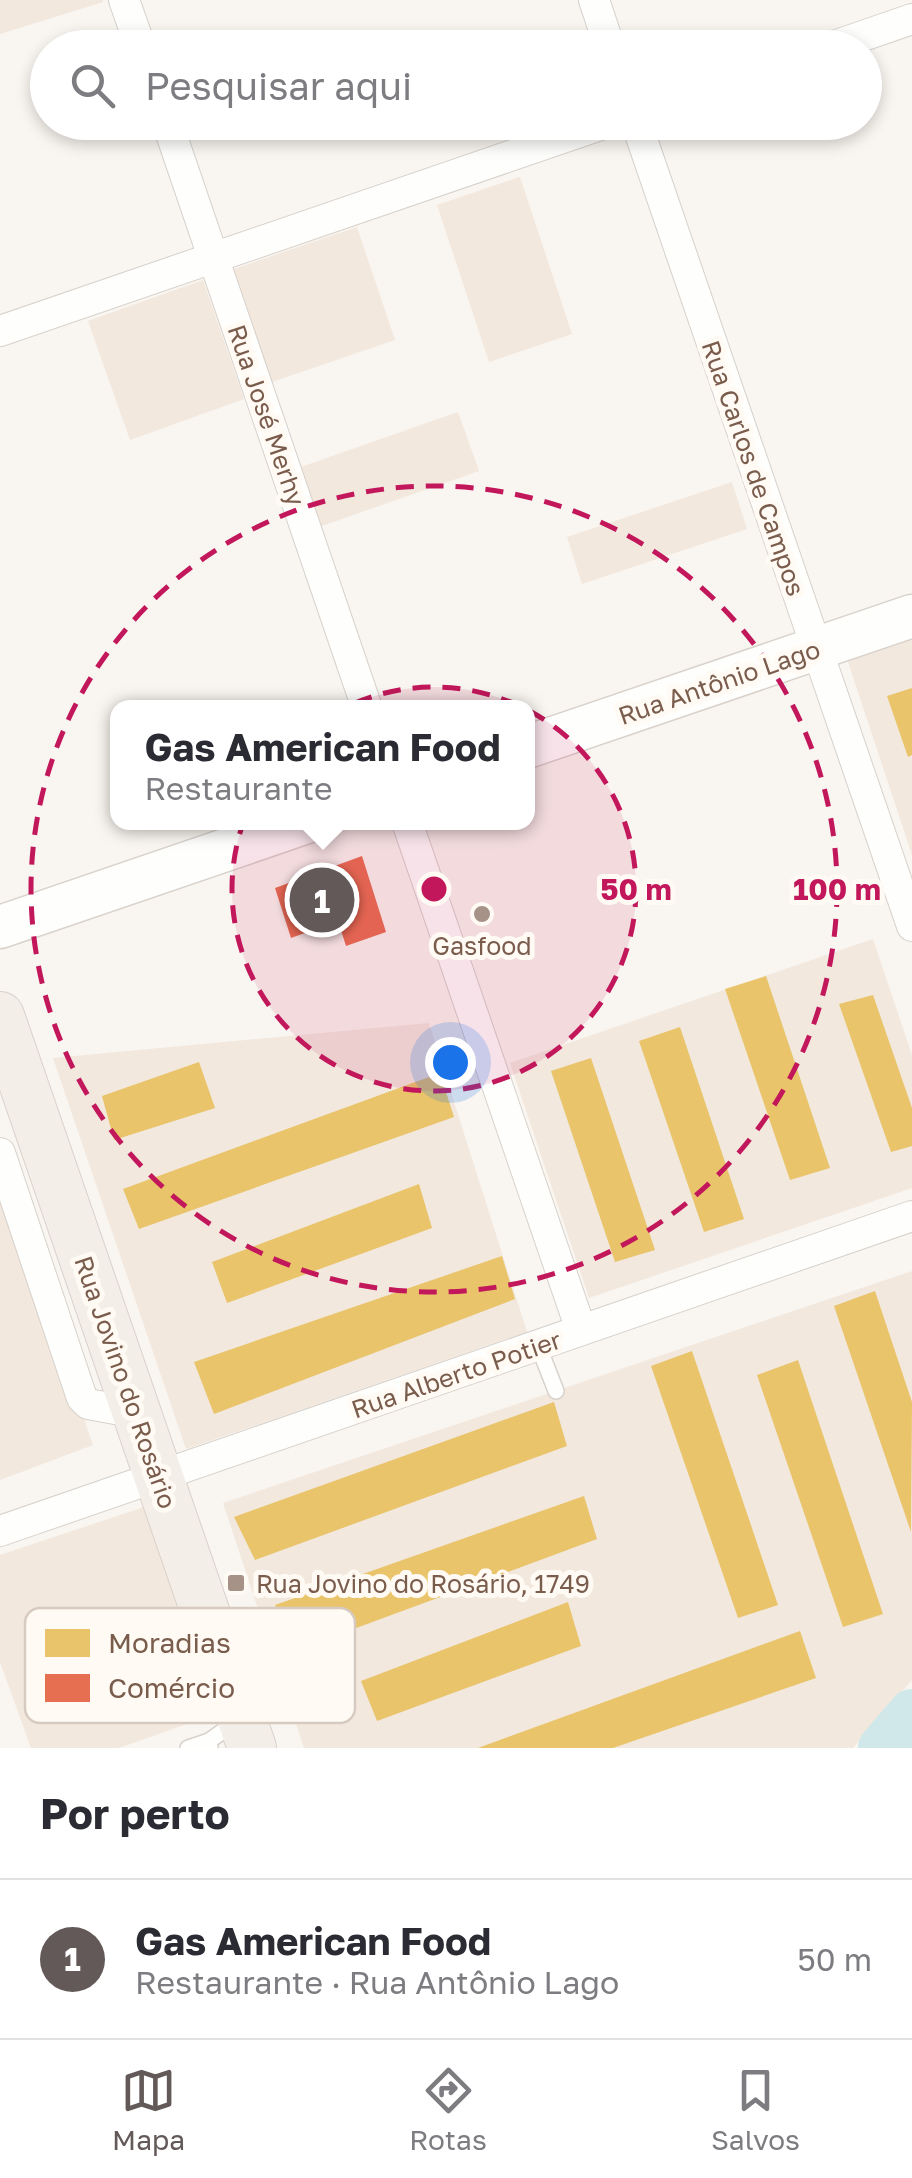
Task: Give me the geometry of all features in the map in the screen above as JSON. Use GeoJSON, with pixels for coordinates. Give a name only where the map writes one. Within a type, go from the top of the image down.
{"type":"FeatureCollection","features":[{"type":"Feature","properties":{"kind":"main road","name":"Rua Jovino do Rosário"},"geometry":{"type":"LineString","coordinates":[[0,1016],[16,1122],[137,1413],[193,1608]]}},
{"type":"Feature","properties":{"kind":"street"},"geometry":{"type":"LineString","coordinates":[[124,0],[135,30]]}},
{"type":"Feature","properties":{"kind":"street"},"geometry":{"type":"LineString","coordinates":[[594,0],[604,30]]}},
{"type":"Feature","properties":{"kind":"street"},"geometry":{"type":"LineString","coordinates":[[878,30],[912,18]]}},
{"type":"Feature","properties":{"kind":"street","name":"Rua José Merhy"},"geometry":{"type":"LineString","coordinates":[[172,140],[365,700]]}},
{"type":"Feature","properties":{"kind":"street"},"geometry":{"type":"LineString","coordinates":[[0,331],[557,140]]}},
{"type":"Feature","properties":{"kind":"street","name":"Rua Carlos de Campos"},"geometry":{"type":"LineString","coordinates":[[642,140],[912,926]]}},
{"type":"Feature","properties":{"kind":"street","name":"Rua Antônio Lago"},"geometry":{"type":"LineString","coordinates":[[535,744],[912,616]]}},
{"type":"Feature","properties":{"kind":"street"},"geometry":{"type":"LineString","coordinates":[[0,928],[284,830]]}},
{"type":"Feature","properties":{"kind":"street"},"geometry":{"type":"LineString","coordinates":[[410,830],[581,1330]]}},
{"type":"Feature","properties":{"kind":"street"},"geometry":{"type":"LineString","coordinates":[[0,1153],[82,1398],[88,1404],[137,1413]]}},
{"type":"Feature","properties":{"kind":"street","name":"Rua Alberto Potier"},"geometry":{"type":"LineString","coordinates":[[0,1531],[912,1216]]}},
{"type":"Feature","properties":{"kind":"lane"},"geometry":{"type":"LineString","coordinates":[[538,1346],[556,1391]]}},
{"type":"Feature","properties":{"kind":"lane"},"geometry":{"type":"LineString","coordinates":[[188,1748],[228,1739]]}},
{"type":"Feature","properties":{"kind":"shaded area"},"geometry":{"type":"Polygon","coordinates":[[[0,0],[103,0],[103,2],[0,34],[0,0]]]}},
{"type":"Feature","properties":{"kind":"shaded area"},"geometry":{"type":"Polygon","coordinates":[[[520,177],[572,334],[489,362],[437,205],[520,177]]]}},
{"type":"Feature","properties":{"kind":"shaded area"},"geometry":{"type":"Polygon","coordinates":[[[357,227],[395,340],[263,385],[225,272],[357,227]]]}},
{"type":"Feature","properties":{"kind":"shaded area"},"geometry":{"type":"Polygon","coordinates":[[[203,280],[244,399],[130,440],[88,321],[203,280]]]}},
{"type":"Feature","properties":{"kind":"shaded area"},"geometry":{"type":"Polygon","coordinates":[[[458,412],[479,471],[319,527],[298,468],[458,412]]]}},
{"type":"Feature","properties":{"kind":"shaded area"},"geometry":{"type":"Polygon","coordinates":[[[732,482],[747,529],[582,584],[567,537],[732,482]]]}},
{"type":"Feature","properties":{"kind":"shaded area"},"geometry":{"type":"Polygon","coordinates":[[[912,634],[912,855],[846,656],[912,634]]]}},
{"type":"Feature","properties":{"kind":"shaded area"},"geometry":{"type":"Polygon","coordinates":[[[873,939],[912,1055],[912,1188],[589,1298],[510,1063],[873,939]]]}},
{"type":"Feature","properties":{"kind":"shaded area"},"geometry":{"type":"Polygon","coordinates":[[[429,1023],[527,1332],[186,1449],[53,1058],[429,1023]]]}},
{"type":"Feature","properties":{"kind":"shaded area"},"geometry":{"type":"Polygon","coordinates":[[[0,1180],[93,1445],[0,1480],[0,1180]]]}},
{"type":"Feature","properties":{"kind":"shaded area"},"geometry":{"type":"Polygon","coordinates":[[[912,1271],[912,1680],[853,1748],[304,1748],[296,1723],[355,1723],[355,1608],[258,1608],[223,1503],[912,1271]]]}},
{"type":"Feature","properties":{"kind":"shaded area"},"geometry":{"type":"Polygon","coordinates":[[[147,1506],[182,1608],[25,1608],[25,1723],[190,1723],[119,1748],[31,1748],[0,1662],[0,1555],[147,1506]]]}},
{"type":"Feature","properties":{"kind":"building: Moradias"},"geometry":{"type":"Polygon","coordinates":[[[912,688],[912,755],[908,757],[887,696],[912,688]]]}},
{"type":"Feature","properties":{"kind":"building: Moradias"},"geometry":{"type":"Polygon","coordinates":[[[766,976],[830,1168],[790,1180],[725,989],[766,976]]]}},
{"type":"Feature","properties":{"kind":"building: Moradias"},"geometry":{"type":"Polygon","coordinates":[[[873,995],[912,1108],[912,1146],[891,1152],[839,1004],[873,995]]]}},
{"type":"Feature","properties":{"kind":"building: Moradias"},"geometry":{"type":"Polygon","coordinates":[[[680,1027],[744,1219],[704,1232],[639,1041],[680,1027]]]}},
{"type":"Feature","properties":{"kind":"building: Moradias"},"geometry":{"type":"Polygon","coordinates":[[[591,1058],[655,1250],[615,1262],[551,1071],[591,1058]]]}},
{"type":"Feature","properties":{"kind":"building: Moradias"},"geometry":{"type":"Polygon","coordinates":[[[199,1062],[215,1108],[114,1140],[102,1096],[199,1062]]]}},
{"type":"Feature","properties":{"kind":"building: Moradias"},"geometry":{"type":"Polygon","coordinates":[[[440,1073],[454,1117],[139,1229],[123,1189],[440,1073]]]}},
{"type":"Feature","properties":{"kind":"building: Moradias"},"geometry":{"type":"Polygon","coordinates":[[[419,1184],[432,1228],[227,1303],[212,1262],[419,1184]]]}},
{"type":"Feature","properties":{"kind":"building: Moradias"},"geometry":{"type":"Polygon","coordinates":[[[502,1256],[515,1299],[214,1414],[194,1362],[502,1256]]]}},
{"type":"Feature","properties":{"kind":"building: Moradias"},"geometry":{"type":"Polygon","coordinates":[[[875,1291],[912,1402],[911,1532],[834,1306],[875,1291]]]}},
{"type":"Feature","properties":{"kind":"building: Moradias"},"geometry":{"type":"Polygon","coordinates":[[[692,1351],[778,1605],[738,1618],[651,1366],[692,1351]]]}},
{"type":"Feature","properties":{"kind":"building: Moradias"},"geometry":{"type":"Polygon","coordinates":[[[798,1360],[883,1614],[843,1627],[757,1375],[798,1360]]]}},
{"type":"Feature","properties":{"kind":"building: Moradias"},"geometry":{"type":"Polygon","coordinates":[[[554,1402],[567,1446],[255,1560],[234,1517],[554,1402]]]}},
{"type":"Feature","properties":{"kind":"building: Moradias"},"geometry":{"type":"Polygon","coordinates":[[[584,1496],[597,1539],[355,1628],[355,1608],[275,1605],[584,1496]]]}},
{"type":"Feature","properties":{"kind":"building: Moradias"},"geometry":{"type":"Polygon","coordinates":[[[568,1602],[581,1646],[377,1721],[361,1681],[568,1602]]]}},
{"type":"Feature","properties":{"kind":"building: Moradias"},"geometry":{"type":"Polygon","coordinates":[[[800,1631],[816,1678],[613,1748],[478,1748],[800,1631]]]}},
{"type":"Feature","properties":{"kind":"building: Comércio"},"geometry":{"type":"Polygon","coordinates":[[[362,856],[386,932],[346,946],[338,921],[291,938],[275,888],[362,856]]]}},
{"type":"Feature","properties":{"kind":"waterway"},"geometry":{"type":"LineString","coordinates":[[882,1748],[912,1713]]}},
{"type":"Feature","properties":{"kind":"place","name":"Gas American Food"},"geometry":{"type":"Point","coordinates":[322,900]}},
{"type":"Feature","properties":{"kind":"place","name":"Gasfood"},"geometry":{"type":"Point","coordinates":[482,914]}},
{"type":"Feature","properties":{"kind":"place","name":"Rua Jovino do Rosário, 1749"},"geometry":{"type":"Point","coordinates":[236,1583]}}]}
